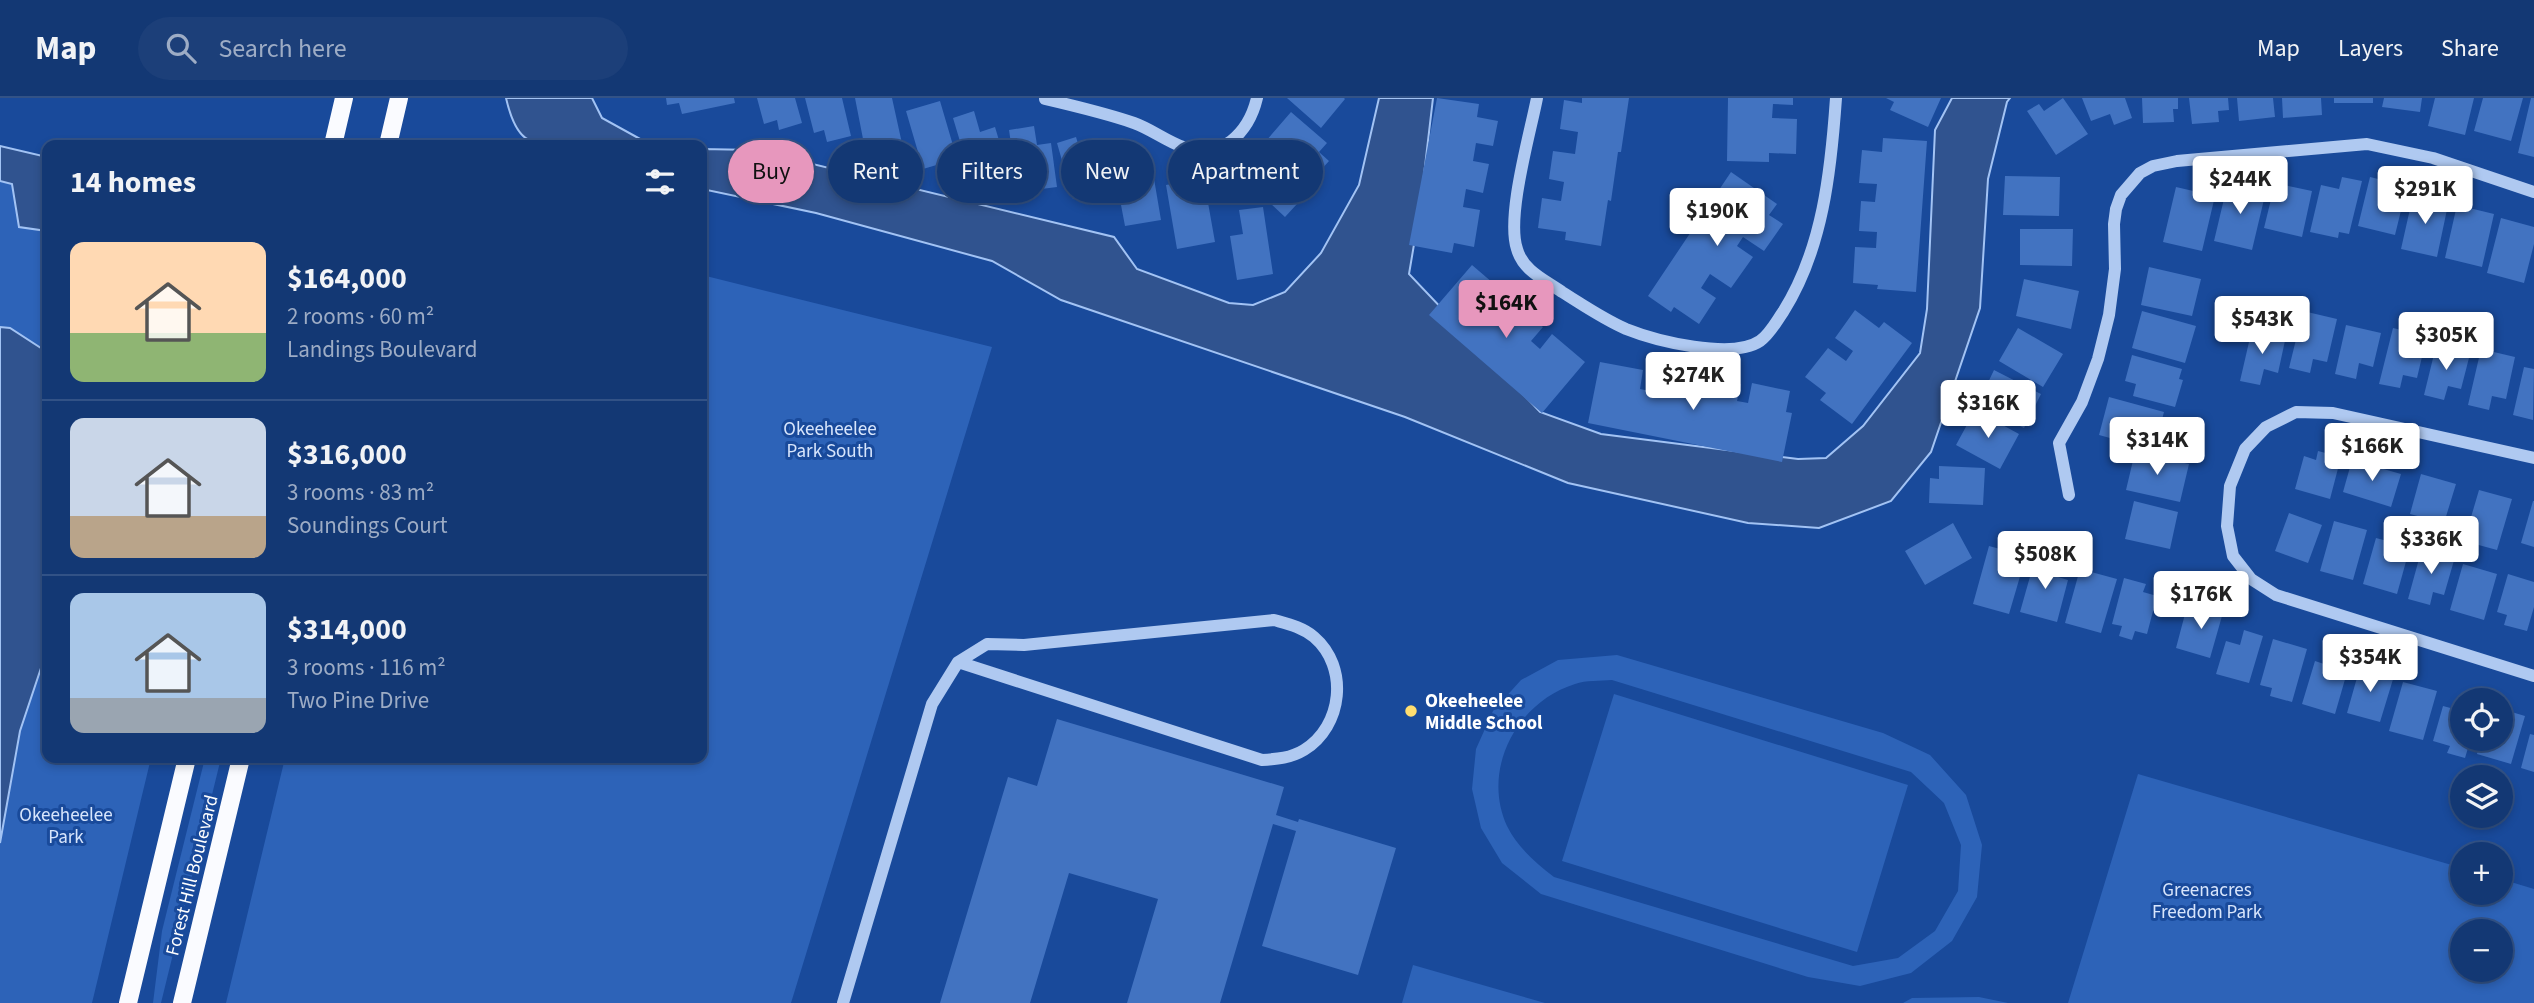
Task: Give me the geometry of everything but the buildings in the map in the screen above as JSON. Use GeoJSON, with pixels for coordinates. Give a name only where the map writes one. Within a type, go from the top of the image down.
{"type":"FeatureCollection","features":[{"type":"Feature","properties":{"kind":"main road"},"geometry":{"type":"LineString","coordinates":[[334,140],[344,98]]}},
{"type":"Feature","properties":{"kind":"main road"},"geometry":{"type":"LineString","coordinates":[[389,140],[399,98]]}},
{"type":"Feature","properties":{"kind":"main road","name":"Forest Hill Boulevard"},"geometry":{"type":"LineString","coordinates":[[128,1003],[186,763]]}},
{"type":"Feature","properties":{"kind":"main road","name":"Forest Hill Boulevard"},"geometry":{"type":"LineString","coordinates":[[182,1003],[240,763]]}},
{"type":"Feature","properties":{"kind":"street"},"geometry":{"type":"LineString","coordinates":[[1044,98],[1139,125],[1183,148],[1197,151],[1224,146],[1240,135],[1249,124],[1257,98]]}},
{"type":"Feature","properties":{"kind":"street"},"geometry":{"type":"LineString","coordinates":[[1537,98],[1516,204],[1514,233],[1522,262],[1532,273],[1595,313],[1626,328],[1659,339],[1731,349],[1760,341],[1771,330],[1803,272],[1819,225],[1829,175],[1836,98]]}},
{"type":"Feature","properties":{"kind":"street"},"geometry":{"type":"LineString","coordinates":[[2069,495],[2059,443],[2082,402],[2098,359],[2109,314],[2116,209],[2121,195],[2140,173],[2153,166],[2177,161],[2367,144],[2432,158],[2534,192]]}},
{"type":"Feature","properties":{"kind":"street"},"geometry":{"type":"LineString","coordinates":[[2534,458],[2333,413],[2295,412],[2266,427],[2245,449],[2230,486],[2227,526],[2233,556],[2251,579],[2276,595],[2534,676]]}},
{"type":"Feature","properties":{"kind":"street"},"geometry":{"type":"LineString","coordinates":[[843,1003],[932,704],[958,662],[987,644],[1024,645],[1274,620],[1295,626],[1314,637],[1328,654],[1336,674],[1338,696],[1332,717],[1321,736],[1304,750],[1284,758],[1262,760],[958,662]]}},
{"type":"Feature","properties":{"kind":"green space","name":"Okeeheelee Park"},"geometry":{"type":"Polygon","coordinates":[[[0,155],[42,166],[42,763],[150,763],[92,1003],[0,1003],[0,155]]]}},
{"type":"Feature","properties":{"kind":"green space","name":"Okeeheelee Park South"},"geometry":{"type":"Polygon","coordinates":[[[707,276],[992,347],[791,1003],[226,1003],[284,763],[707,763],[707,276]]]}},
{"type":"Feature","properties":{"kind":"green space"},"geometry":{"type":"Polygon","coordinates":[[[1617,655],[1883,733],[1930,755],[1966,795],[1982,845],[1977,897],[1952,941],[1911,973],[1860,986],[1808,977],[1541,894],[1502,863],[1481,828],[1472,789],[1476,749],[1493,711],[1521,680],[1558,660],[1617,655]],[[1612,680],[1575,684],[1554,693],[1536,706],[1521,722],[1510,740],[1498,782],[1500,804],[1511,834],[1540,866],[1554,877],[1853,966],[1898,958],[1935,931],[1958,891],[1961,845],[1944,803],[1911,772],[1612,680]]]}},
{"type":"Feature","properties":{"kind":"green space"},"geometry":{"type":"Polygon","coordinates":[[[1614,694],[1908,785],[1857,952],[1562,861],[1614,694]]]}},
{"type":"Feature","properties":{"kind":"green space"},"geometry":{"type":"Polygon","coordinates":[[[204,763],[220,763],[161,1003],[153,1003],[162,931],[204,763]]]}},
{"type":"Feature","properties":{"kind":"green space","name":"Greenacres Freedom Park"},"geometry":{"type":"Polygon","coordinates":[[[2138,774],[2450,865],[2450,905],[2513,905],[2513,883],[2534,889],[2534,1003],[2068,1003],[2138,774]]]}},
{"type":"Feature","properties":{"kind":"green space"},"geometry":{"type":"Polygon","coordinates":[[[1413,965],[1545,1003],[1402,1003],[1413,965]]]}},
{"type":"Feature","properties":{"kind":"green space"},"geometry":{"type":"Polygon","coordinates":[[[1979,997],[2008,1003],[1903,1003],[1912,998],[1979,997]]]}},
{"type":"Feature","properties":{"kind":"shaded area"},"geometry":{"type":"Polygon","coordinates":[[[506,98],[592,98],[602,118],[642,140],[529,140],[517,128],[506,98]]]}},
{"type":"Feature","properties":{"kind":"shaded area"},"geometry":{"type":"Polygon","coordinates":[[[1379,98],[1433,98],[1420,209],[1409,274],[1540,412],[1601,434],[1798,459],[1826,458],[1863,426],[1920,353],[1927,309],[1935,130],[1952,98],[2010,98],[1988,179],[1980,308],[1931,452],[1891,501],[1819,528],[1748,523],[1568,483],[1405,417],[1061,300],[992,261],[816,213],[768,203],[814,203],[814,164],[828,168],[828,203],[923,203],[923,191],[937,194],[937,203],[974,203],[1114,237],[1137,269],[1229,303],[1253,305],[1285,292],[1321,253],[1359,185],[1379,98]]]}},
{"type":"Feature","properties":{"kind":"shaded area"},"geometry":{"type":"Polygon","coordinates":[[[0,146],[42,156],[42,230],[19,227],[12,184],[0,181],[0,146]]]}},
{"type":"Feature","properties":{"kind":"shaded area"},"geometry":{"type":"Polygon","coordinates":[[[707,149],[728,149],[728,194],[707,190],[707,149]]]}},
{"type":"Feature","properties":{"kind":"shaded area"},"geometry":{"type":"Polygon","coordinates":[[[0,327],[10,328],[42,349],[42,665],[20,731],[0,843],[0,327]]]}},
{"type":"Feature","properties":{"kind":"place","name":"Okeeheelee Middle School"},"geometry":{"type":"Point","coordinates":[1411,711]}}]}
